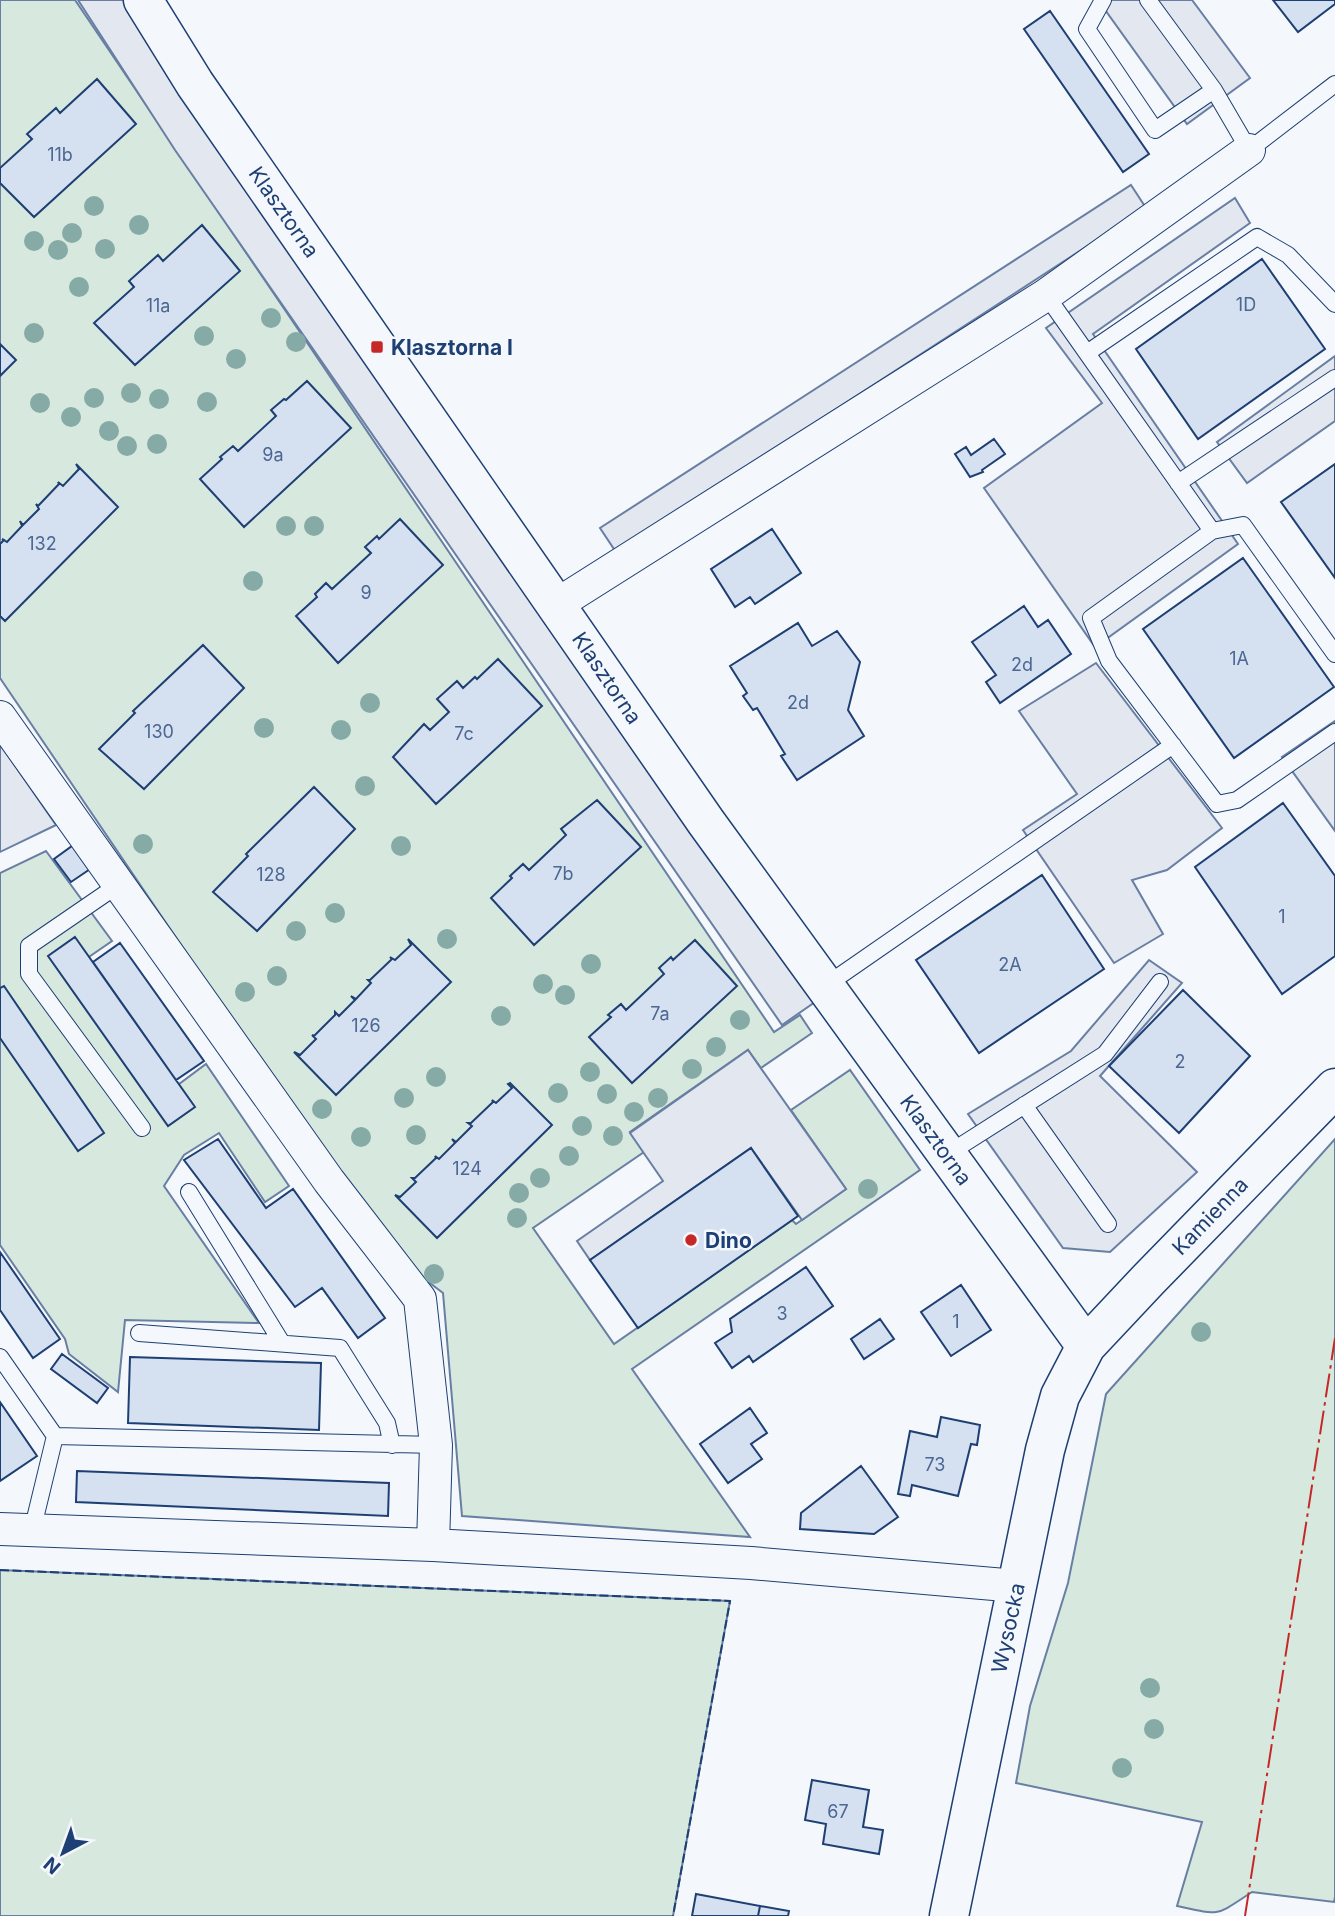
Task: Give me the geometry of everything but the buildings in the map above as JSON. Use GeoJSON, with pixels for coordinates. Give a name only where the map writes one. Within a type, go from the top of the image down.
{"type":"FeatureCollection","features":[{"type":"Feature","properties":{"kind":"street","name":"Klasztorna"},"geometry":{"type":"LineString","coordinates":[[143,0],[195,84],[706,822],[1086,1346]]}},
{"type":"Feature","properties":{"kind":"street"},"geometry":{"type":"LineString","coordinates":[[556,605],[1046,295],[1249,150]]}},
{"type":"Feature","properties":{"kind":"street"},"geometry":{"type":"LineString","coordinates":[[0,717],[329,1181],[420,1300],[436,1445],[433,1545]]}},
{"type":"Feature","properties":{"kind":"street","name":"Kamienna"},"geometry":{"type":"LineString","coordinates":[[1086,1346],[1335,1088]]}},
{"type":"Feature","properties":{"kind":"street","name":"Wysocka"},"geometry":{"type":"LineString","coordinates":[[949,1916],[1045,1450],[1057,1406],[1086,1346]]}},
{"type":"Feature","properties":{"kind":"street"},"geometry":{"type":"LineString","coordinates":[[0,1529],[433,1545],[751,1563],[1017,1586]]}},
{"type":"Feature","properties":{"kind":"lane"},"geometry":{"type":"LineString","coordinates":[[1103,0],[1087,29],[1155,130],[1214,90]]}},
{"type":"Feature","properties":{"kind":"lane"},"geometry":{"type":"LineString","coordinates":[[1148,0],[1214,90],[1249,150],[1335,84]]}},
{"type":"Feature","properties":{"kind":"lane"},"geometry":{"type":"LineString","coordinates":[[1087,353],[1257,237],[1288,255],[1335,304]]}},
{"type":"Feature","properties":{"kind":"lane"},"geometry":{"type":"LineString","coordinates":[[1046,295],[1212,531]]}},
{"type":"Feature","properties":{"kind":"lane"},"geometry":{"type":"LineString","coordinates":[[1178,483],[1335,378]]}},
{"type":"Feature","properties":{"kind":"lane"},"geometry":{"type":"LineString","coordinates":[[1332,645],[1243,525],[1212,531],[1091,618],[1110,661],[1217,804],[1237,800],[1335,732]]}},
{"type":"Feature","properties":{"kind":"lane"},"geometry":{"type":"LineString","coordinates":[[825,986],[1172,745]]}},
{"type":"Feature","properties":{"kind":"lane"},"geometry":{"type":"LineString","coordinates":[[118,885],[29,946],[29,974],[142,1128]]}},
{"type":"Feature","properties":{"kind":"lane"},"geometry":{"type":"LineString","coordinates":[[946,1155],[1105,1054],[1160,982]]}},
{"type":"Feature","properties":{"kind":"lane"},"geometry":{"type":"LineString","coordinates":[[1024,1105],[1108,1224]]}},
{"type":"Feature","properties":{"kind":"lane"},"geometry":{"type":"LineString","coordinates":[[189,1192],[282,1343]]}},
{"type":"Feature","properties":{"kind":"lane"},"geometry":{"type":"LineString","coordinates":[[139,1333],[340,1348],[387,1423],[391,1445]]}},
{"type":"Feature","properties":{"kind":"lane"},"geometry":{"type":"LineString","coordinates":[[0,1357],[54,1436],[33,1531]]}},
{"type":"Feature","properties":{"kind":"lane"},"geometry":{"type":"LineString","coordinates":[[54,1436],[436,1445]]}},
{"type":"Feature","properties":{"kind":"shaded area"},"geometry":{"type":"Polygon","coordinates":[[[0,0],[75,0],[774,1032],[800,1015],[812,1033],[761,1068],[748,1050],[630,1132],[644,1152],[533,1228],[614,1344],[792,1220],[796,1224],[846,1189],[791,1110],[850,1070],[920,1170],[632,1369],[750,1537],[462,1516],[443,1293],[389,1252],[0,678],[0,0]]]}},
{"type":"Feature","properties":{"kind":"shaded area"},"geometry":{"type":"Polygon","coordinates":[[[78,0],[132,0],[815,1002],[782,1025],[175,150],[78,0]]]}},
{"type":"Feature","properties":{"kind":"shaded area"},"geometry":{"type":"Polygon","coordinates":[[[1098,0],[1192,0],[1250,78],[1187,124],[1098,0]]]}},
{"type":"Feature","properties":{"kind":"shaded area"},"geometry":{"type":"Polygon","coordinates":[[[1131,185],[1146,208],[616,552],[600,528],[1131,185]]]}},
{"type":"Feature","properties":{"kind":"shaded area"},"geometry":{"type":"Polygon","coordinates":[[[1235,198],[1250,223],[1093,334],[1238,544],[1095,647],[984,488],[1102,403],[1046,328],[1235,198]]]}},
{"type":"Feature","properties":{"kind":"shaded area"},"geometry":{"type":"Polygon","coordinates":[[[1335,356],[1335,421],[1247,483],[1217,442],[1335,356]]]}},
{"type":"Feature","properties":{"kind":"shaded area"},"geometry":{"type":"Polygon","coordinates":[[[1096,663],[1222,828],[1167,870],[1132,880],[1163,934],[1114,963],[1023,830],[1077,794],[1019,711],[1096,663]]]}},
{"type":"Feature","properties":{"kind":"shaded area"},"geometry":{"type":"Polygon","coordinates":[[[1335,721],[1335,831],[1282,757],[1335,721]]]}},
{"type":"Feature","properties":{"kind":"shaded area"},"geometry":{"type":"Polygon","coordinates":[[[0,744],[56,825],[0,852],[0,744]]]}},
{"type":"Feature","properties":{"kind":"shaded area"},"geometry":{"type":"Polygon","coordinates":[[[46,851],[112,941],[86,959],[175,1087],[206,1064],[289,1186],[265,1202],[219,1133],[184,1155],[164,1186],[259,1323],[125,1320],[118,1392],[69,1354],[65,1339],[0,1245],[0,873],[46,851]]]}},
{"type":"Feature","properties":{"kind":"shaded area"},"geometry":{"type":"Polygon","coordinates":[[[1149,960],[1182,983],[1100,1076],[1197,1172],[1110,1252],[1063,1248],[968,1114],[1071,1051],[1149,960]]]}},
{"type":"Feature","properties":{"kind":"shaded area"},"geometry":{"type":"Polygon","coordinates":[[[748,1050],[846,1189],[802,1220],[751,1148],[590,1260],[577,1241],[663,1181],[630,1133],[748,1050]]]}},
{"type":"Feature","properties":{"kind":"shaded area"},"geometry":{"type":"Polygon","coordinates":[[[1335,1139],[1335,1897],[1334,1902],[1252,1892],[1224,1910],[1202,1911],[1177,1906],[1202,1822],[1016,1783],[1030,1706],[1068,1583],[1106,1394],[1335,1139]]]}},
{"type":"Feature","properties":{"kind":"shaded area"},"geometry":{"type":"Polygon","coordinates":[[[0,1570],[730,1601],[673,1916],[0,1916],[0,1570]]]}},
{"type":"Feature","properties":{"kind":"fence"},"geometry":{"type":"LineString","coordinates":[[0,1570],[730,1601],[673,1916]]}},
{"type":"Feature","properties":{"kind":"power"},"geometry":{"type":"LineString","coordinates":[[1245,1916],[1335,1338]]}},
{"type":"Feature","properties":{"kind":"place","name":"Klasztorna I"},"geometry":{"type":"Point","coordinates":[377,347]}},
{"type":"Feature","properties":{"kind":"place","name":"Dino"},"geometry":{"type":"Point","coordinates":[691,1240]}}]}
